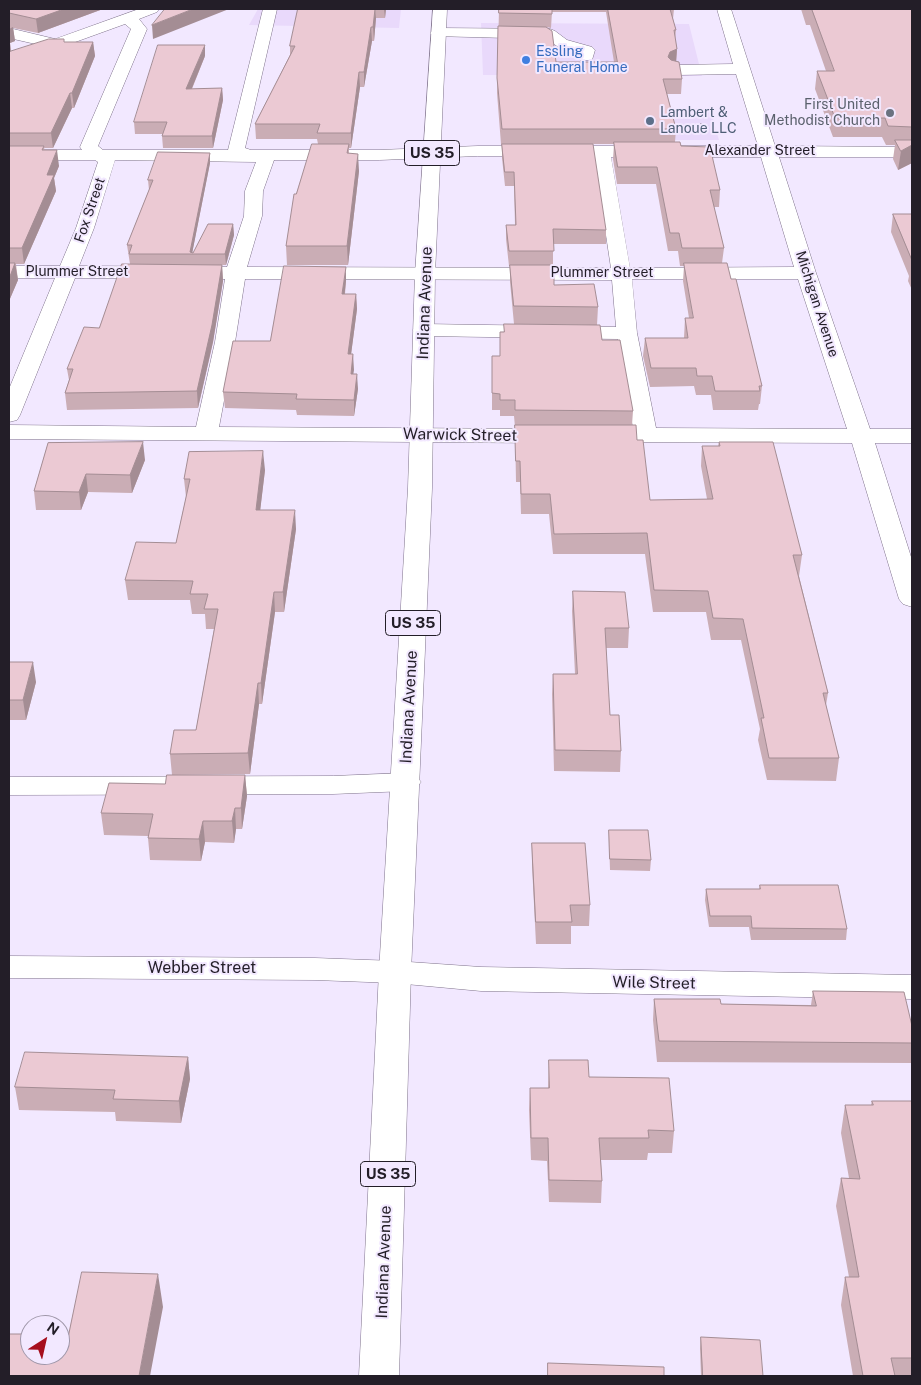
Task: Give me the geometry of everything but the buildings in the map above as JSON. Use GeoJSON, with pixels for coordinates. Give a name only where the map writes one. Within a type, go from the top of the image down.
{"type":"FeatureCollection","features":[{"type":"Feature","properties":{"kind":"street"},"geometry":{"type":"LineString","coordinates":[[9,61],[152,9]]}},
{"type":"Feature","properties":{"kind":"street"},"geometry":{"type":"LineString","coordinates":[[206,433],[225,342],[236,272],[245,237],[253,216],[254,191],[266,159],[236,150],[270,9]]}},
{"type":"Feature","properties":{"kind":"street","name":"Indiana Avenue"},"geometry":{"type":"LineString","coordinates":[[379,1376],[395,972],[406,782],[421,434],[425,274],[440,9]]}},
{"type":"Feature","properties":{"kind":"street","name":"Michigan Avenue"},"geometry":{"type":"LineString","coordinates":[[724,9],[806,273],[861,436],[912,599]]}},
{"type":"Feature","properties":{"kind":"street","name":"Fox Street"},"geometry":{"type":"LineString","coordinates":[[9,415],[84,228],[107,161],[89,147],[138,28],[136,23],[126,19]]}},
{"type":"Feature","properties":{"kind":"street"},"geometry":{"type":"LineString","coordinates":[[9,33],[57,44]]}},
{"type":"Feature","properties":{"kind":"street"},"geometry":{"type":"LineString","coordinates":[[438,33],[550,34],[562,43],[587,50],[586,56]]}},
{"type":"Feature","properties":{"kind":"street"},"geometry":{"type":"LineString","coordinates":[[677,70],[743,69]]}},
{"type":"Feature","properties":{"kind":"street","name":"Alexander Street"},"geometry":{"type":"LineString","coordinates":[[9,155],[379,155],[432,151],[912,152]]}},
{"type":"Feature","properties":{"kind":"street"},"geometry":{"type":"LineString","coordinates":[[603,151],[602,160],[622,273],[627,333],[646,435]]}},
{"type":"Feature","properties":{"kind":"street","name":"Plummer Street"},"geometry":{"type":"LineString","coordinates":[[9,272],[806,273]]}},
{"type":"Feature","properties":{"kind":"street"},"geometry":{"type":"LineString","coordinates":[[423,330],[627,333]]}},
{"type":"Feature","properties":{"kind":"street","name":"Warwick Street"},"geometry":{"type":"LineString","coordinates":[[9,432],[912,436]]}},
{"type":"Feature","properties":{"kind":"street"},"geometry":{"type":"LineString","coordinates":[[9,786],[333,785],[406,782]]}},
{"type":"Feature","properties":{"kind":"street","name":"Webber Street"},"geometry":{"type":"LineString","coordinates":[[9,967],[315,969],[395,972]]}},
{"type":"Feature","properties":{"kind":"street","name":"Wile Street"},"geometry":{"type":"LineString","coordinates":[[395,972],[481,979],[912,987]]}},
{"type":"Feature","properties":{"kind":"shaded area"},"geometry":{"type":"Polygon","coordinates":[[[258,9],[401,9],[399,28],[249,25],[258,9]]]}},
{"type":"Feature","properties":{"kind":"shaded area"},"geometry":{"type":"Polygon","coordinates":[[[481,23],[689,24],[702,76],[483,75],[481,23]]]}},
{"type":"Feature","properties":{"kind":"shaded area"},"geometry":{"type":"Polygon","coordinates":[[[586,108],[710,108],[719,140],[591,140],[586,108]]]}},
{"type":"Feature","properties":{"kind":"place","name":"Essling Funeral Home"},"geometry":{"type":"Point","coordinates":[526,60]}},
{"type":"Feature","properties":{"kind":"place","name":"First United Methodist Church"},"geometry":{"type":"Point","coordinates":[890,113]}},
{"type":"Feature","properties":{"kind":"place","name":"Lambert & Lanoue LLC"},"geometry":{"type":"Point","coordinates":[650,121]}}]}
